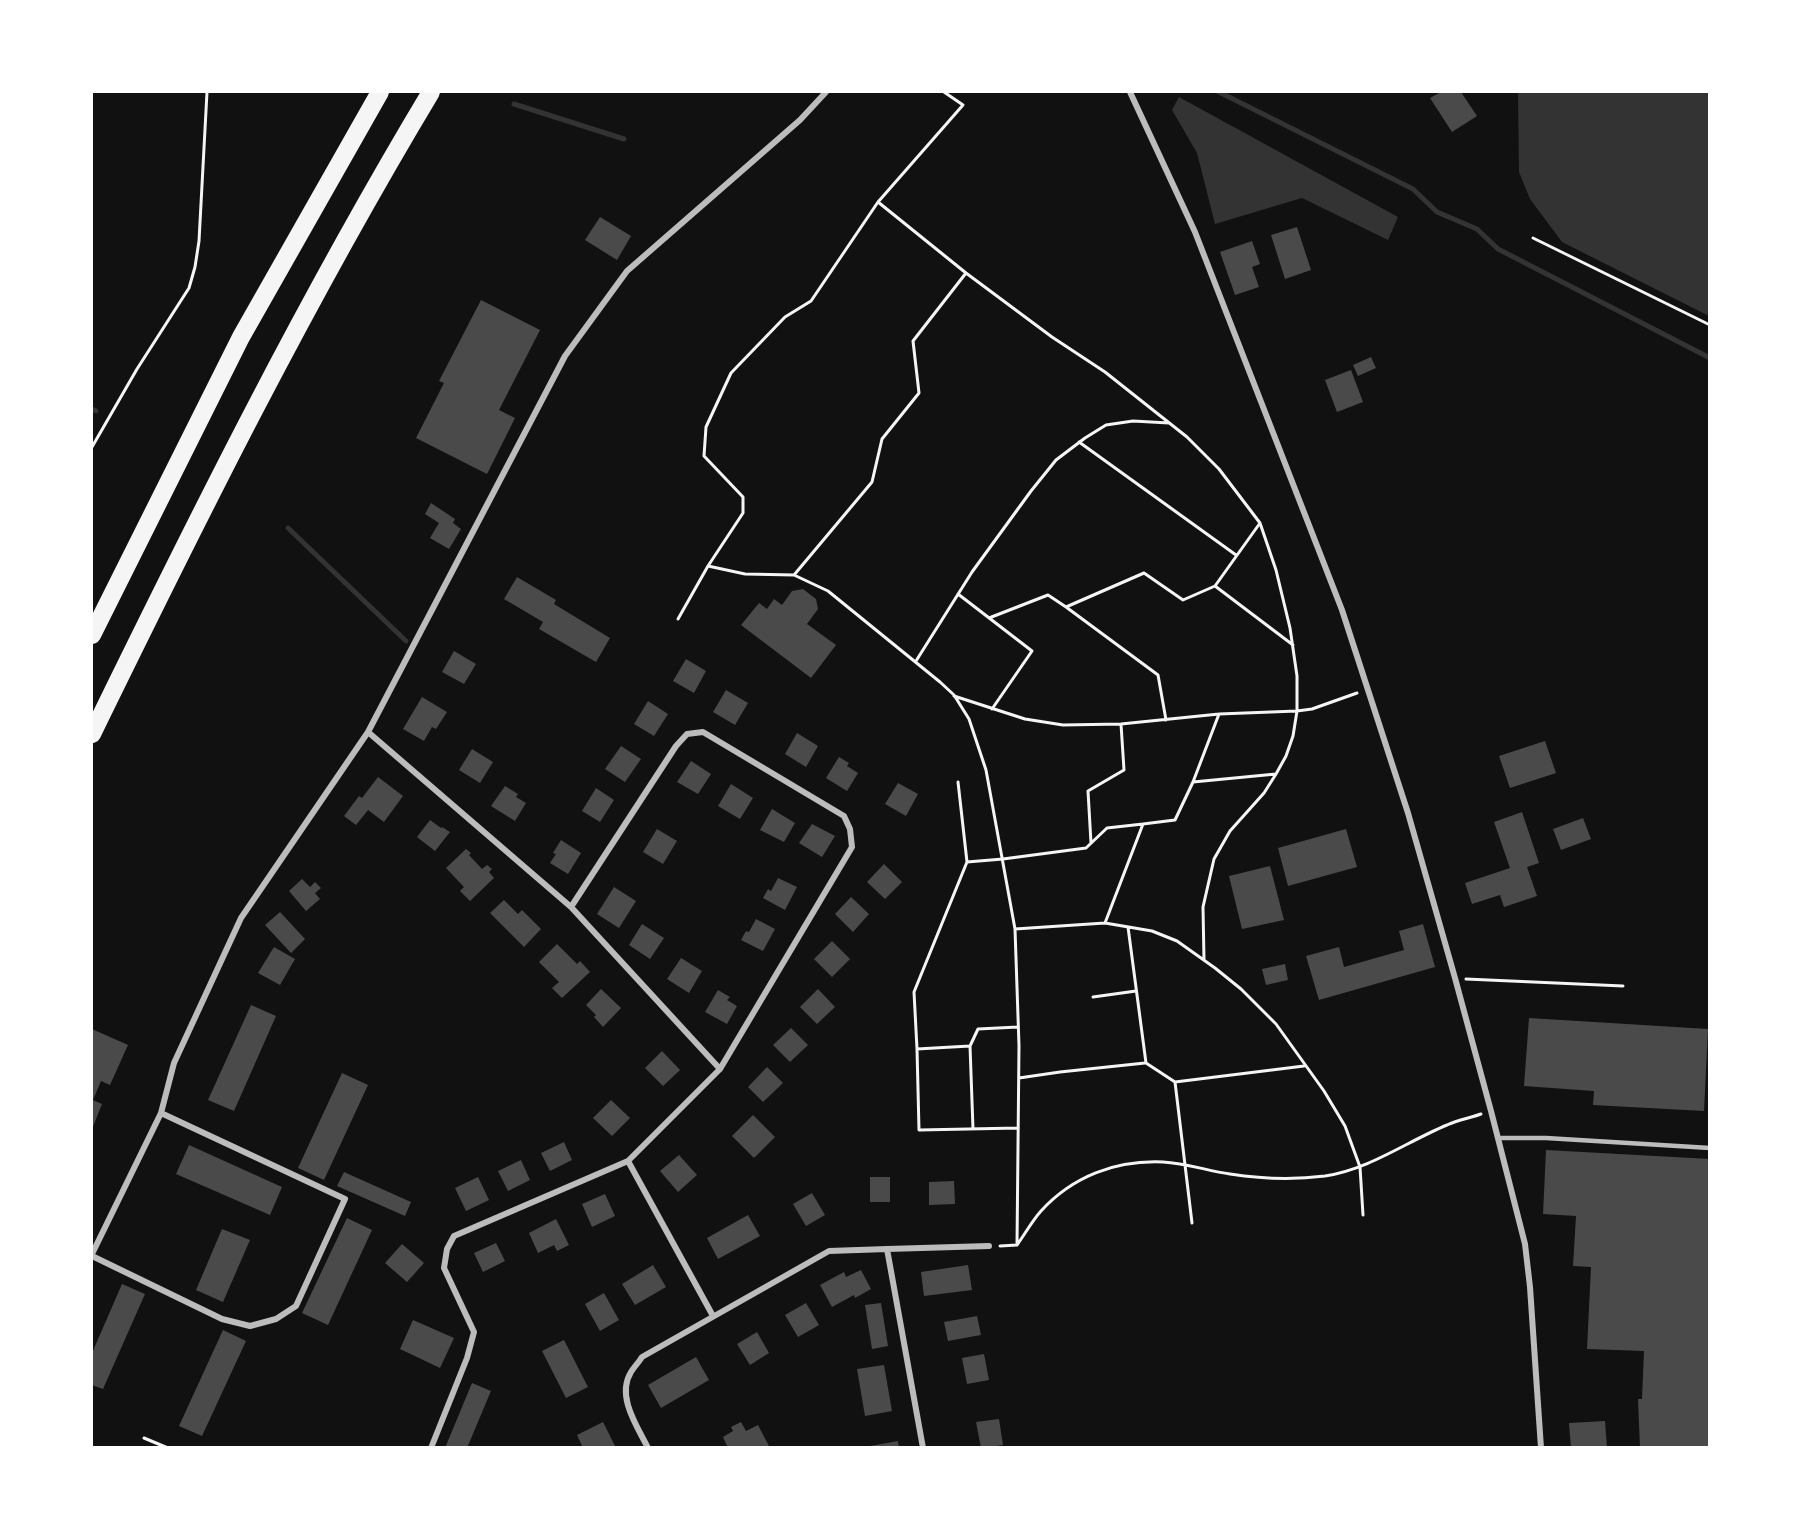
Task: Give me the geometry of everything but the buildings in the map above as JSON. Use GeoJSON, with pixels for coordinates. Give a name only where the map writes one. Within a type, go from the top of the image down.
{"type":"FeatureCollection","features":[{"type":"Feature","properties":{"kind":"highway"},"geometry":{"type":"LineString","coordinates":[[92,635],[241,338],[380,92]]}},
{"type":"Feature","properties":{"kind":"highway"},"geometry":{"type":"LineString","coordinates":[[92,734],[161,592],[280,361],[392,156],[431,92]]}},
{"type":"Feature","properties":{"kind":"street"},"geometry":{"type":"LineString","coordinates":[[161,1113],[345,1199],[296,1306],[276,1319],[250,1326],[222,1319],[92,1255],[161,1113],[174,1063],[241,918],[368,732],[566,356],[627,271],[800,120],[826,92]]}},
{"type":"Feature","properties":{"kind":"street"},"geometry":{"type":"LineString","coordinates":[[1130,92],[1195,232],[1342,610],[1408,813],[1455,978],[1525,1244],[1541,1448]]}},
{"type":"Feature","properties":{"kind":"street"},"geometry":{"type":"LineString","coordinates":[[368,732],[571,907],[720,1070]]}},
{"type":"Feature","properties":{"kind":"street"},"geometry":{"type":"LineString","coordinates":[[431,1448],[467,1358],[474,1332],[444,1268],[447,1249],[454,1236],[628,1161],[720,1070],[852,847],[850,829],[844,816],[703,732],[687,734],[676,746],[571,907]]}},
{"type":"Feature","properties":{"kind":"street"},"geometry":{"type":"LineString","coordinates":[[628,1161],[713,1317]]}},
{"type":"Feature","properties":{"kind":"street"},"geometry":{"type":"LineString","coordinates":[[648,1448],[627,1405],[626,1389],[629,1374],[642,1357],[829,1251],[989,1246]]}},
{"type":"Feature","properties":{"kind":"street"},"geometry":{"type":"LineString","coordinates":[[887,1249],[923,1448]]}},
{"type":"Feature","properties":{"kind":"lane"},"geometry":{"type":"LineString","coordinates":[[1498,1138],[1546,1138],[1710,1148]]}},
{"type":"Feature","properties":{"kind":"path"},"geometry":{"type":"LineString","coordinates":[[92,447],[137,369],[189,288],[199,241],[207,92]]}},
{"type":"Feature","properties":{"kind":"path"},"geometry":{"type":"LineString","coordinates":[[678,619],[708,566],[743,513],[743,497],[704,456],[706,427],[731,373],[785,317],[811,301],[878,202],[963,105],[944,92]]}},
{"type":"Feature","properties":{"kind":"path"},"geometry":{"type":"LineString","coordinates":[[878,202],[966,273],[1052,337],[1105,372],[1187,437],[1219,469],[1260,523],[1276,570],[1290,628],[1297,676],[1297,711],[1293,736],[1276,774],[1264,793],[1230,831],[1214,860],[1203,907],[1204,960]]}},
{"type":"Feature","properties":{"kind":"path"},"geometry":{"type":"LineString","coordinates":[[1533,238],[1710,325]]}},
{"type":"Feature","properties":{"kind":"path"},"geometry":{"type":"LineString","coordinates":[[794,575],[872,482],[882,439],[919,393],[913,341],[966,273]]}},
{"type":"Feature","properties":{"kind":"path"},"geometry":{"type":"LineString","coordinates":[[916,661],[972,572],[1056,460],[1106,425],[1144,420],[1169,423]]}},
{"type":"Feature","properties":{"kind":"path"},"geometry":{"type":"LineString","coordinates":[[1079,442],[1236,555]]}},
{"type":"Feature","properties":{"kind":"path"},"geometry":{"type":"LineString","coordinates":[[1066,607],[1144,573],[1183,600],[1215,586],[1260,523]]}},
{"type":"Feature","properties":{"kind":"path"},"geometry":{"type":"LineString","coordinates":[[708,566],[745,574],[794,575],[828,591],[916,661],[954,695],[969,719],[986,770],[1015,929],[1019,1078],[1017,1245]]}},
{"type":"Feature","properties":{"kind":"path"},"geometry":{"type":"LineString","coordinates":[[1215,586],[1293,645]]}},
{"type":"Feature","properties":{"kind":"path"},"geometry":{"type":"LineString","coordinates":[[958,594],[1032,651],[992,709]]}},
{"type":"Feature","properties":{"kind":"path"},"geometry":{"type":"LineString","coordinates":[[990,618],[1048,595],[1158,675],[1166,720]]}},
{"type":"Feature","properties":{"kind":"path"},"geometry":{"type":"LineString","coordinates":[[954,695],[1025,719],[1063,725],[1121,724],[1219,714],[1297,711],[1312,709],[1367,690]]}},
{"type":"Feature","properties":{"kind":"path"},"geometry":{"type":"LineString","coordinates":[[967,862],[1086,848],[1107,828],[1175,820],[1193,782],[1219,714]]}},
{"type":"Feature","properties":{"kind":"path"},"geometry":{"type":"LineString","coordinates":[[1091,843],[1088,791],[1124,770],[1121,724]]}},
{"type":"Feature","properties":{"kind":"path"},"geometry":{"type":"LineString","coordinates":[[1193,782],[1276,774]]}},
{"type":"Feature","properties":{"kind":"path"},"geometry":{"type":"LineString","coordinates":[[958,782],[967,862],[914,992],[919,1130],[1018,1128]]}},
{"type":"Feature","properties":{"kind":"path"},"geometry":{"type":"LineString","coordinates":[[1104,923],[1143,824]]}},
{"type":"Feature","properties":{"kind":"path"},"geometry":{"type":"LineString","coordinates":[[1015,929],[1104,923],[1152,931],[1176,941],[1241,989],[1276,1024],[1324,1091],[1345,1126],[1360,1167],[1363,1215]]}},
{"type":"Feature","properties":{"kind":"path"},"geometry":{"type":"LineString","coordinates":[[1128,927],[1146,1063]]}},
{"type":"Feature","properties":{"kind":"path"},"geometry":{"type":"LineString","coordinates":[[1455,978],[1623,986]]}},
{"type":"Feature","properties":{"kind":"path"},"geometry":{"type":"LineString","coordinates":[[1093,997],[1136,991]]}},
{"type":"Feature","properties":{"kind":"path"},"geometry":{"type":"LineString","coordinates":[[974,1129],[970,1046],[978,1029],[1018,1027]]}},
{"type":"Feature","properties":{"kind":"path"},"geometry":{"type":"LineString","coordinates":[[917,1049],[970,1046]]}},
{"type":"Feature","properties":{"kind":"path"},"geometry":{"type":"LineString","coordinates":[[1019,1078],[1146,1063],[1175,1082],[1305,1065]]}},
{"type":"Feature","properties":{"kind":"path"},"geometry":{"type":"LineString","coordinates":[[1175,1082],[1192,1223]]}},
{"type":"Feature","properties":{"kind":"path"},"geometry":{"type":"LineString","coordinates":[[1017,1245],[1040,1212],[1063,1191],[1085,1176],[1110,1167],[1163,1162],[1232,1174],[1281,1179],[1322,1176],[1360,1167],[1446,1125],[1491,1111]]}},
{"type":"Feature","properties":{"kind":"path"},"geometry":{"type":"LineString","coordinates":[[989,1246],[1017,1245]]}},
{"type":"Feature","properties":{"kind":"path"},"geometry":{"type":"LineString","coordinates":[[144,1438],[168,1448]]}},
{"type":"Feature","properties":{"kind":"shaded area"},"geometry":{"type":"Polygon","coordinates":[[[1518,92],[1709,92],[1709,316],[1562,242],[1530,199],[1519,172],[1518,92]]]}},
{"type":"Feature","properties":{"kind":"shaded area"},"geometry":{"type":"Polygon","coordinates":[[[1179,97],[1398,217],[1388,240],[1302,198],[1215,224],[1197,153],[1172,110],[1179,97]]]}},
{"type":"Feature","properties":{"kind":"waterway"},"geometry":{"type":"LineString","coordinates":[[1219,92],[1413,189],[1437,212],[1477,229],[1498,249],[1710,358]]}},
{"type":"Feature","properties":{"kind":"waterway"},"geometry":{"type":"LineString","coordinates":[[514,104],[624,139]]}},
{"type":"Feature","properties":{"kind":"waterway"},"geometry":{"type":"LineString","coordinates":[[92,409],[96,411]]}},
{"type":"Feature","properties":{"kind":"waterway"},"geometry":{"type":"LineString","coordinates":[[288,528],[406,641]]}}]}
